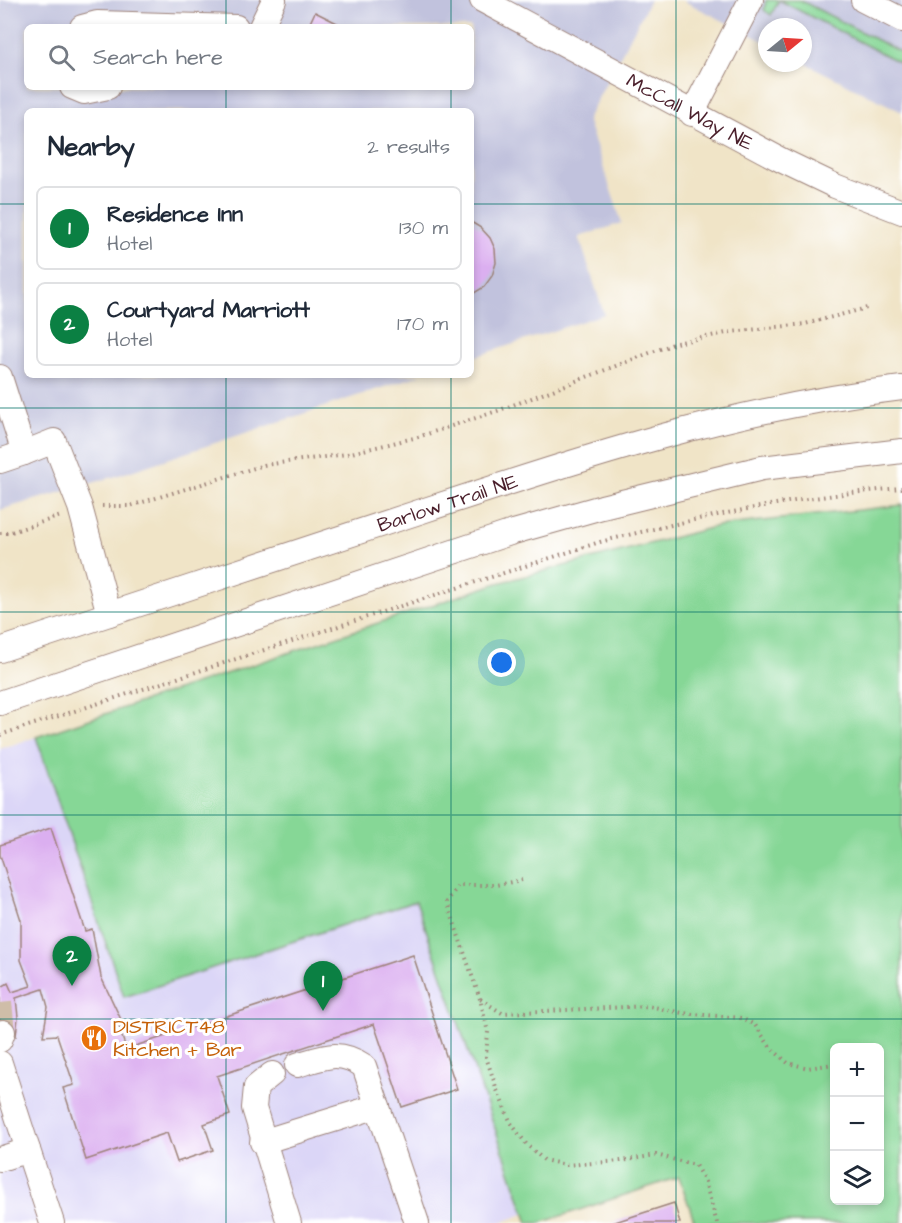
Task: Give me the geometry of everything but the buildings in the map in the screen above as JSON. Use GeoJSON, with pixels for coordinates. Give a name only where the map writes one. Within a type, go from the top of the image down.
{"type":"FeatureCollection","features":[{"type":"Feature","properties":{"kind":"street"},"geometry":{"type":"LineString","coordinates":[[262,24],[274,0]]}},
{"type":"Feature","properties":{"kind":"street","name":"McCall Way NE"},"geometry":{"type":"LineString","coordinates":[[482,0],[692,114],[835,186],[902,212]]}},
{"type":"Feature","properties":{"kind":"street"},"geometry":{"type":"LineString","coordinates":[[692,114],[751,0]]}},
{"type":"Feature","properties":{"kind":"street"},"geometry":{"type":"LineString","coordinates":[[862,0],[902,20]]}},
{"type":"Feature","properties":{"kind":"street"},"geometry":{"type":"LineString","coordinates":[[93,24],[132,24]]}},
{"type":"Feature","properties":{"kind":"street"},"geometry":{"type":"LineString","coordinates":[[79,90],[84,92],[94,90]]}},
{"type":"Feature","properties":{"kind":"street"},"geometry":{"type":"LineString","coordinates":[[0,377],[24,453]]}},
{"type":"Feature","properties":{"kind":"street","name":"Barlow Trail NE"},"geometry":{"type":"LineString","coordinates":[[0,650],[571,462],[733,418],[861,392],[902,388]]}},
{"type":"Feature","properties":{"kind":"street"},"geometry":{"type":"LineString","coordinates":[[0,461],[54,441],[80,507],[109,614]]}},
{"type":"Feature","properties":{"kind":"street"},"geometry":{"type":"LineString","coordinates":[[0,703],[510,533],[602,507],[762,468],[902,451]]}},
{"type":"Feature","properties":{"kind":"street"},"geometry":{"type":"LineString","coordinates":[[297,1065],[324,1057],[349,1055],[364,1066],[417,1223]]}},
{"type":"Feature","properties":{"kind":"street"},"geometry":{"type":"LineString","coordinates":[[0,1063],[52,1223]]}},
{"type":"Feature","properties":{"kind":"street"},"geometry":{"type":"LineString","coordinates":[[272,1074],[256,1087],[254,1108],[262,1143],[289,1223]]}},
{"type":"Feature","properties":{"kind":"street"},"geometry":{"type":"LineString","coordinates":[[262,1143],[378,1106]]}},
{"type":"Feature","properties":{"kind":"street"},"geometry":{"type":"LineString","coordinates":[[0,1159],[28,1150]]}},
{"type":"Feature","properties":{"kind":"path"},"geometry":{"type":"LineString","coordinates":[[0,533],[8,533],[55,519],[80,507],[130,506],[264,465],[347,454],[418,437],[500,410],[676,343],[731,332],[805,324],[867,308]]}},
{"type":"Feature","properties":{"kind":"path"},"geometry":{"type":"LineString","coordinates":[[0,735],[600,543],[682,522],[783,503],[902,488]]}},
{"type":"Feature","properties":{"kind":"path"},"geometry":{"type":"LineString","coordinates":[[522,880],[496,885],[458,885],[447,902],[480,999],[488,1032],[486,1057],[511,1123],[527,1144],[544,1160],[566,1165],[656,1155],[695,1165],[705,1182],[717,1223]]}},
{"type":"Feature","properties":{"kind":"path"},"geometry":{"type":"LineString","coordinates":[[480,999],[502,1013],[649,1006],[682,1013],[741,1018],[756,1025],[771,1048],[788,1063],[808,1068],[830,1065]]}},
{"type":"Feature","properties":{"kind":"shaded area"},"geometry":{"type":"Polygon","coordinates":[[[0,0],[650,0],[587,119],[622,223],[579,237],[604,314],[474,357],[474,108],[24,108],[24,378],[411,378],[113,477],[0,510],[0,0]]]}},
{"type":"Feature","properties":{"kind":"shaded area"},"geometry":{"type":"Polygon","coordinates":[[[682,0],[902,0],[902,112],[812,67],[812,18],[758,18],[758,38],[682,0]]]}},
{"type":"Feature","properties":{"kind":"shaded area"},"geometry":{"type":"Polygon","coordinates":[[[36,737],[124,997],[416,901],[524,1214],[499,1223],[0,1223],[0,749],[36,737]]]}},
{"type":"Feature","properties":{"kind":"green space"},"geometry":{"type":"Polygon","coordinates":[[[766,0],[779,0],[771,15],[764,10],[766,0]]]}},
{"type":"Feature","properties":{"kind":"green space"},"geometry":{"type":"Polygon","coordinates":[[[779,0],[800,0],[902,53],[902,64],[779,0]]]}},
{"type":"Feature","properties":{"kind":"green space"},"geometry":{"type":"Polygon","coordinates":[[[902,505],[902,1223],[695,1223],[679,1177],[540,1223],[528,1223],[416,901],[124,997],[36,737],[498,583],[718,526],[902,505]]]}},
{"type":"Feature","properties":{"kind":"tunnel"},"geometry":{"type":"LineString","coordinates":[[0,1003],[3,1032]]}},
{"type":"Feature","properties":{"kind":"place","name":"Courtyard Marriott"},"geometry":{"type":"Point","coordinates":[72,986]}},
{"type":"Feature","properties":{"kind":"place","name":"Residence Inn"},"geometry":{"type":"Point","coordinates":[323,1011]}},
{"type":"Feature","properties":{"kind":"place","name":"DISTRICT48 Kitchen + Bar"},"geometry":{"type":"Point","coordinates":[94,1038]}}]}
